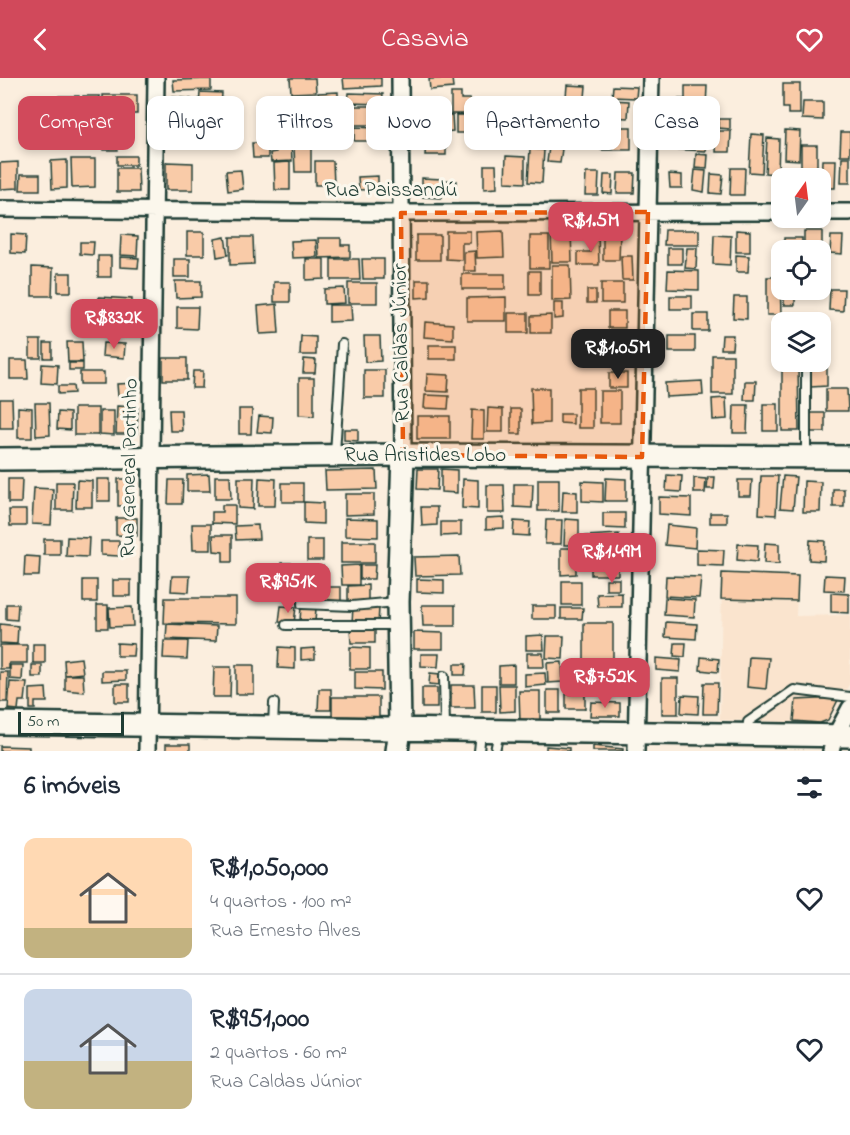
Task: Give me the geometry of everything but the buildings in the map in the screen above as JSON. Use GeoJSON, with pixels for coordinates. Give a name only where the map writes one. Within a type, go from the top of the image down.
{"type":"FeatureCollection","features":[{"type":"Feature","properties":{"kind":"street","name":"Rua General Portinho"},"geometry":{"type":"LineString","coordinates":[[156,78],[156,96]]}},
{"type":"Feature","properties":{"kind":"street","name":"Rua Caldas Júnior"},"geometry":{"type":"LineString","coordinates":[[397,751],[400,729],[398,602],[403,456],[400,78]]}},
{"type":"Feature","properties":{"kind":"street"},"geometry":{"type":"LineString","coordinates":[[637,742],[651,78]]}},
{"type":"Feature","properties":{"kind":"street","name":"Rua General Portinho"},"geometry":{"type":"LineString","coordinates":[[147,751],[155,150]]}},
{"type":"Feature","properties":{"kind":"street","name":"Rua Paissandú"},"geometry":{"type":"LineString","coordinates":[[0,209],[401,213],[771,212]]}},
{"type":"Feature","properties":{"kind":"street"},"geometry":{"type":"LineString","coordinates":[[831,212],[850,212]]}},
{"type":"Feature","properties":{"kind":"street","name":"Rua Aristides Lobo"},"geometry":{"type":"LineString","coordinates":[[0,459],[335,456],[850,457]]}},
{"type":"Feature","properties":{"kind":"street"},"geometry":{"type":"LineString","coordinates":[[0,723],[445,730],[489,741],[637,742],[747,734],[839,741],[850,708]]}},
{"type":"Feature","properties":{"kind":"lane"},"geometry":{"type":"LineString","coordinates":[[335,456],[342,344]]}},
{"type":"Feature","properties":{"kind":"lane"},"geometry":{"type":"LineString","coordinates":[[806,372],[806,457]]}},
{"type":"Feature","properties":{"kind":"lane"},"geometry":{"type":"LineString","coordinates":[[302,604],[352,606],[398,602]]}},
{"type":"Feature","properties":{"kind":"lane"},"geometry":{"type":"LineString","coordinates":[[286,625],[398,625]]}},
{"type":"Feature","properties":{"kind":"lane"},"geometry":{"type":"LineString","coordinates":[[444,676],[445,730]]}},
{"type":"Feature","properties":{"kind":"lane"},"geometry":{"type":"LineString","coordinates":[[747,734],[748,722],[794,690],[850,697]]}},
{"type":"Feature","properties":{"kind":"lane"},"geometry":{"type":"LineString","coordinates":[[273,727],[274,703]]}},
{"type":"Feature","properties":{"kind":"highlighted area"},"geometry":{"type":"Polygon","coordinates":[[[648,212],[642,457],[403,455],[401,213],[648,212]]]}},
{"type":"Feature","properties":{"kind":"shaded area"},"geometry":{"type":"Polygon","coordinates":[[[722,573],[798,576],[796,616],[850,615],[850,683],[828,720],[820,723],[720,720],[722,573]]]}}]}
